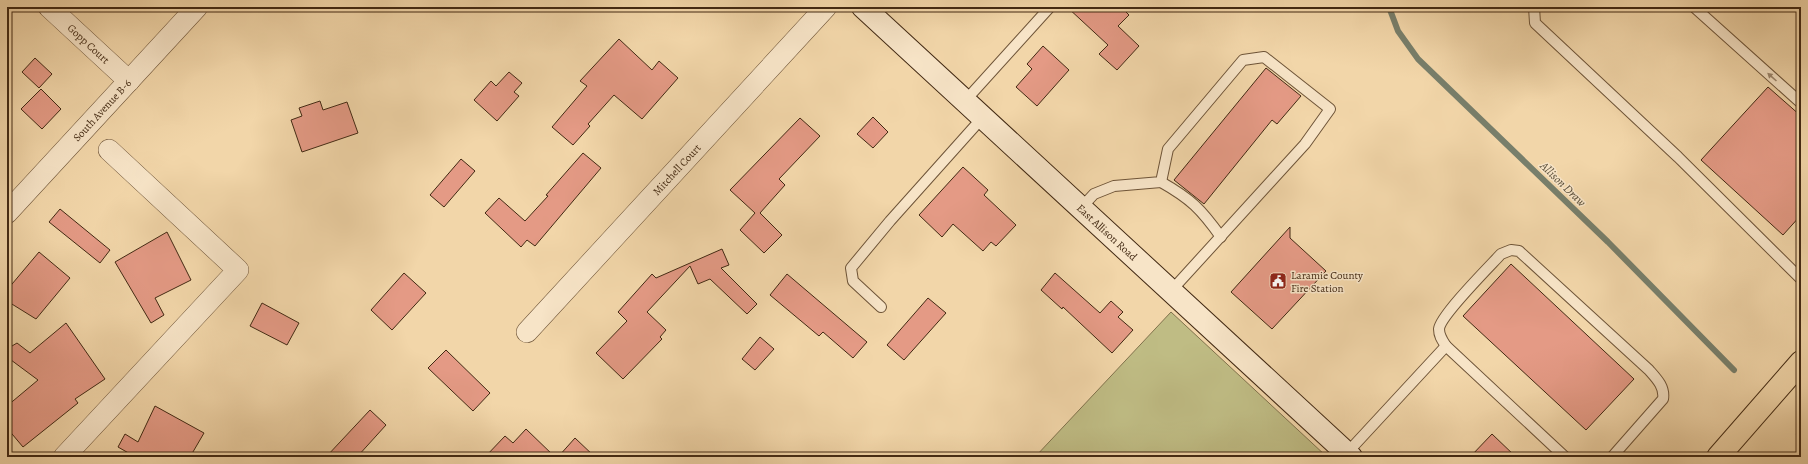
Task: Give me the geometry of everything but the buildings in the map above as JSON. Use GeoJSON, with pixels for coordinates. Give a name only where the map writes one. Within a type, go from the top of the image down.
{"type":"FeatureCollection","features":[{"type":"Feature","properties":{"kind":"highway"},"geometry":{"type":"LineString","coordinates":[[1718,457],[1801,362]]}},
{"type":"Feature","properties":{"kind":"street","name":"Gopp Court"},"geometry":{"type":"LineString","coordinates":[[49,7],[129,80]]}},
{"type":"Feature","properties":{"kind":"street","name":"South Avenue B-6"},"geometry":{"type":"LineString","coordinates":[[7,213],[197,7]]}},
{"type":"Feature","properties":{"kind":"street","name":"Mitchell Court"},"geometry":{"type":"LineString","coordinates":[[527,332],[826,7]]}},
{"type":"Feature","properties":{"kind":"street","name":"East Allison Road"},"geometry":{"type":"LineString","coordinates":[[863,7],[1349,455]]}},
{"type":"Feature","properties":{"kind":"street"},"geometry":{"type":"LineString","coordinates":[[64,457],[238,270],[109,150]]}},
{"type":"Feature","properties":{"kind":"lane"},"geometry":{"type":"LineString","coordinates":[[965,101],[1050,7]]}},
{"type":"Feature","properties":{"kind":"lane"},"geometry":{"type":"LineString","coordinates":[[1534,7],[1535,23],[1678,157],[1801,279]]}},
{"type":"Feature","properties":{"kind":"lane"},"geometry":{"type":"LineString","coordinates":[[1694,7],[1801,103]]}},
{"type":"Feature","properties":{"kind":"lane"},"geometry":{"type":"LineString","coordinates":[[1161,182],[1168,149],[1243,60],[1264,57],[1330,109],[1305,144],[1172,291]]}},
{"type":"Feature","properties":{"kind":"lane"},"geometry":{"type":"LineString","coordinates":[[882,307],[853,281],[851,268],[890,221],[983,117]]}},
{"type":"Feature","properties":{"kind":"lane"},"geometry":{"type":"LineString","coordinates":[[1080,208],[1094,194],[1114,186],[1161,182],[1186,197],[1205,215],[1220,237]]}},
{"type":"Feature","properties":{"kind":"lane"},"geometry":{"type":"LineString","coordinates":[[1565,457],[1446,346],[1440,337],[1439,328],[1447,314],[1501,254],[1511,250],[1519,251],[1649,370],[1661,385],[1664,393],[1663,400],[1612,457]]}},
{"type":"Feature","properties":{"kind":"lane"},"geometry":{"type":"LineString","coordinates":[[1349,455],[1446,346]]}},
{"type":"Feature","properties":{"kind":"shaded area"},"geometry":{"type":"Polygon","coordinates":[[[1171,312],[1326,456],[1327,457],[1035,457],[1171,312]]]}},
{"type":"Feature","properties":{"kind":"waterway","name":"Allison Draw"},"geometry":{"type":"LineString","coordinates":[[1389,7],[1398,31],[1418,59],[1608,242],[1734,370]]}},
{"type":"Feature","properties":{"kind":"place","name":"Laramie County Fire Station"},"geometry":{"type":"Point","coordinates":[1278,281]}}]}
